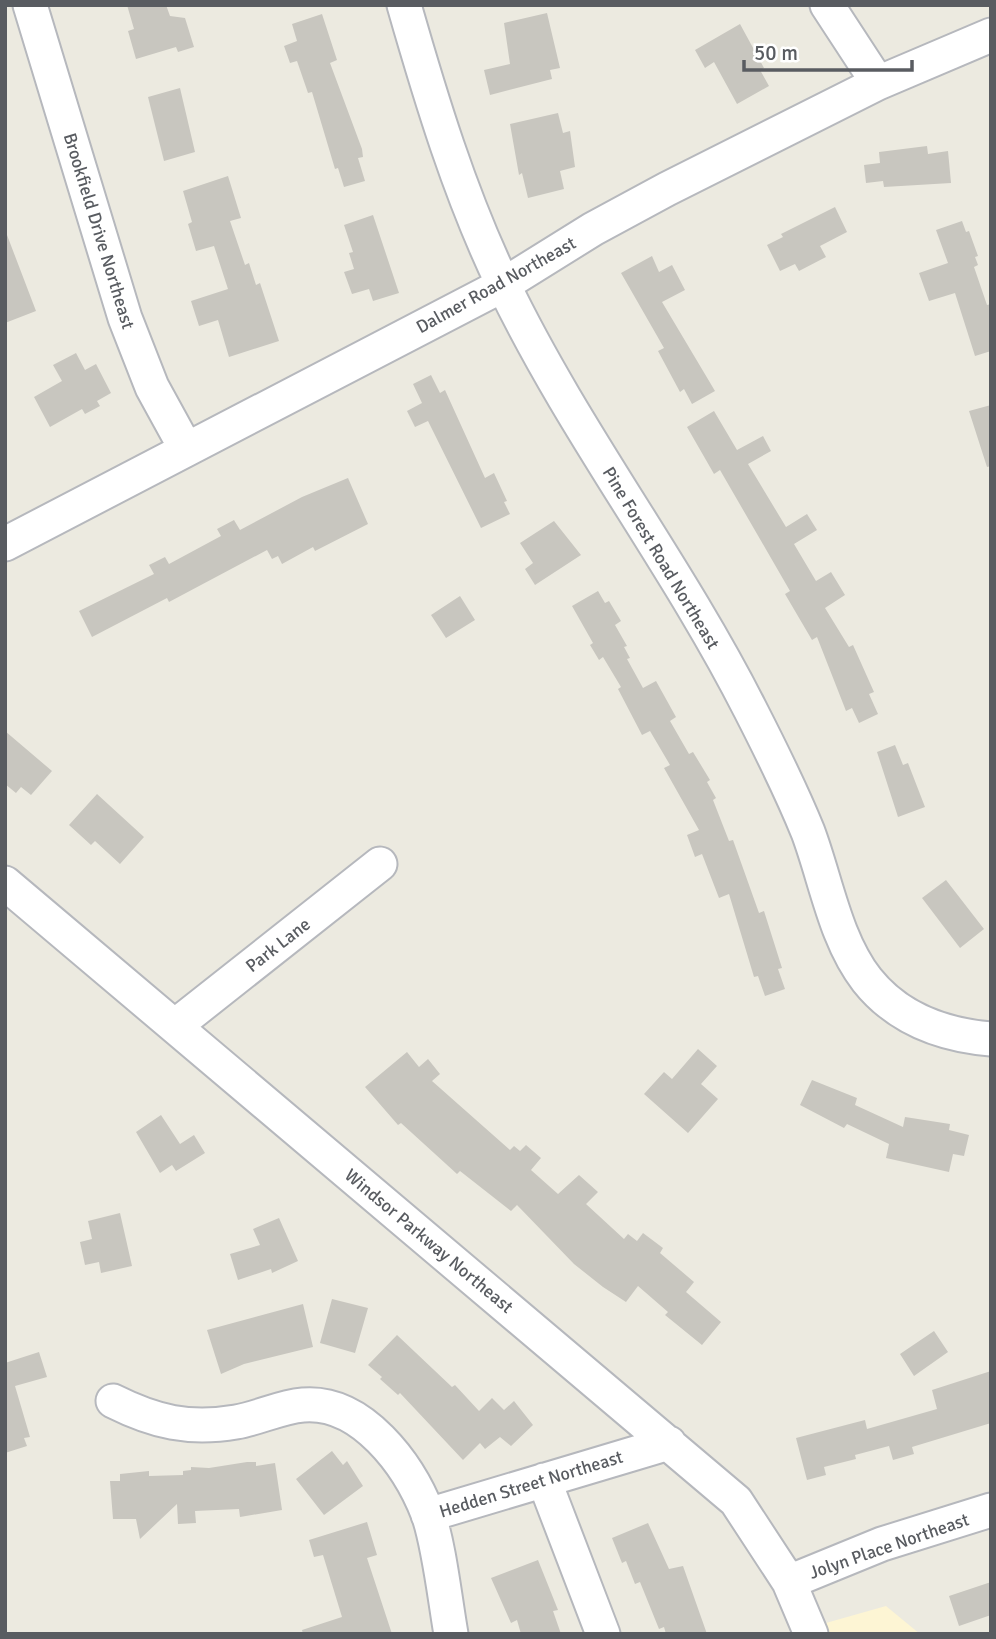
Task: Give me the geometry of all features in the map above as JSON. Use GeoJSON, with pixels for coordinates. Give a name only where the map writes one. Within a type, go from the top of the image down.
{"type":"FeatureCollection","features":[{"type":"Feature","properties":{"kind":"street","name":"Brookfield Drive Northeast"},"geometry":{"type":"LineString","coordinates":[[30,5],[125,318],[152,387],[186,449]]}},
{"type":"Feature","properties":{"kind":"street","name":"Pine Forest Road Northeast"},"geometry":{"type":"LineString","coordinates":[[404,5],[467,201],[503,285],[598,455],[748,705],[808,832],[849,952],[866,979],[908,1017],[935,1029],[964,1037],[991,1038]]}},
{"type":"Feature","properties":{"kind":"street"},"geometry":{"type":"LineString","coordinates":[[827,5],[878,83]]}},
{"type":"Feature","properties":{"kind":"street","name":"Dalmer Road Northeast"},"geometry":{"type":"LineString","coordinates":[[5,544],[503,285],[593,229],[667,189],[878,83],[991,35]]}},
{"type":"Feature","properties":{"kind":"street","name":"Park Lane"},"geometry":{"type":"LineString","coordinates":[[175,1026],[380,864]]}},
{"type":"Feature","properties":{"kind":"street","name":"Windsor Parkway Northeast"},"geometry":{"type":"LineString","coordinates":[[5,883],[736,1501],[789,1582],[811,1634]]}},
{"type":"Feature","properties":{"kind":"street"},"geometry":{"type":"LineString","coordinates":[[113,1401],[146,1418],[182,1425],[236,1422],[302,1405],[338,1410],[360,1422],[390,1450],[410,1478],[428,1515]]}},
{"type":"Feature","properties":{"kind":"street","name":"Hedden Street Northeast"},"geometry":{"type":"LineString","coordinates":[[451,1634],[428,1515],[669,1443]]}},
{"type":"Feature","properties":{"kind":"street"},"geometry":{"type":"LineString","coordinates":[[544,1480],[603,1634]]}},
{"type":"Feature","properties":{"kind":"street","name":"Jolyn Place Northeast"},"geometry":{"type":"LineString","coordinates":[[789,1582],[882,1544],[991,1510]]}},
{"type":"Feature","properties":{"kind":"shaded area"},"geometry":{"type":"Polygon","coordinates":[[[886,1606],[920,1634],[787,1634],[886,1606]]]}},
{"type":"Feature","properties":{"kind":"building"},"geometry":{"type":"Polygon","coordinates":[[[127,5],[166,5],[170,16],[185,18],[194,47],[178,52],[176,47],[136,59],[128,31],[134,29],[127,5]]]}},
{"type":"Feature","properties":{"kind":"building"},"geometry":{"type":"Polygon","coordinates":[[[547,13],[560,68],[550,70],[552,79],[490,95],[484,70],[510,64],[504,23],[547,13]]]}},
{"type":"Feature","properties":{"kind":"building"},"geometry":{"type":"Polygon","coordinates":[[[322,14],[337,60],[330,63],[362,149],[363,157],[358,158],[365,181],[344,187],[338,168],[335,169],[312,92],[308,93],[297,61],[290,63],[284,46],[297,41],[292,24],[322,14]]]}},
{"type":"Feature","properties":{"kind":"building"},"geometry":{"type":"Polygon","coordinates":[[[740,24],[764,68],[760,70],[769,86],[737,104],[714,62],[705,68],[695,50],[740,24]]]}},
{"type":"Feature","properties":{"kind":"building"},"geometry":{"type":"Polygon","coordinates":[[[180,88],[195,152],[164,161],[148,97],[180,88]]]}},
{"type":"Feature","properties":{"kind":"building"},"geometry":{"type":"Polygon","coordinates":[[[558,113],[563,133],[570,131],[575,167],[560,171],[564,189],[528,198],[522,173],[519,175],[510,124],[558,113]]]}},
{"type":"Feature","properties":{"kind":"building"},"geometry":{"type":"Polygon","coordinates":[[[927,146],[928,154],[948,151],[951,183],[884,187],[883,181],[866,183],[864,165],[880,163],[879,152],[927,146]]]}},
{"type":"Feature","properties":{"kind":"building"},"geometry":{"type":"Polygon","coordinates":[[[228,176],[241,218],[230,221],[245,265],[249,263],[256,285],[260,283],[279,341],[229,357],[218,320],[199,326],[191,301],[228,289],[214,246],[196,251],[188,224],[192,222],[183,191],[228,176]]]}},
{"type":"Feature","properties":{"kind":"building"},"geometry":{"type":"Polygon","coordinates":[[[835,207],[847,232],[820,246],[826,257],[799,271],[795,264],[780,271],[767,245],[783,237],[781,234],[835,207]]]}},
{"type":"Feature","properties":{"kind":"building"},"geometry":{"type":"Polygon","coordinates":[[[373,215],[399,293],[373,301],[369,289],[352,294],[344,272],[354,269],[349,253],[353,252],[344,225],[373,215]]]}},
{"type":"Feature","properties":{"kind":"building"},"geometry":{"type":"Polygon","coordinates":[[[962,221],[966,232],[969,231],[978,256],[975,257],[978,265],[974,267],[987,305],[991,304],[991,351],[975,356],[955,293],[929,301],[919,273],[948,263],[936,230],[962,221]]]}},
{"type":"Feature","properties":{"kind":"building"},"geometry":{"type":"Polygon","coordinates":[[[7,235],[36,311],[5,323],[5,236],[7,235]]]}},
{"type":"Feature","properties":{"kind":"building"},"geometry":{"type":"Polygon","coordinates":[[[652,256],[659,272],[672,265],[685,290],[662,302],[715,391],[692,404],[684,389],[680,392],[658,351],[664,348],[621,273],[652,256]]]}},
{"type":"Feature","properties":{"kind":"building"},"geometry":{"type":"Polygon","coordinates":[[[76,353],[85,370],[96,364],[111,393],[97,401],[100,406],[85,414],[82,409],[50,427],[34,397],[62,381],[53,365],[76,353]]]}},
{"type":"Feature","properties":{"kind":"building"},"geometry":{"type":"Polygon","coordinates":[[[431,375],[440,393],[445,390],[485,478],[494,473],[507,501],[504,502],[510,514],[481,528],[428,421],[415,427],[407,411],[422,403],[413,384],[431,375]]]}},
{"type":"Feature","properties":{"kind":"building"},"geometry":{"type":"Polygon","coordinates":[[[991,405],[991,466],[987,467],[969,411],[991,405]]]}},
{"type":"Feature","properties":{"kind":"building"},"geometry":{"type":"Polygon","coordinates":[[[714,411],[737,450],[763,436],[771,451],[748,464],[786,527],[807,514],[817,530],[794,544],[816,581],[831,572],[845,595],[825,608],[849,647],[853,645],[874,692],[869,694],[878,714],[859,723],[852,708],[846,711],[817,637],[812,640],[785,594],[790,591],[720,470],[714,474],[687,427],[714,411]]]}},
{"type":"Feature","properties":{"kind":"building"},"geometry":{"type":"Polygon","coordinates":[[[348,478],[368,524],[315,551],[313,547],[282,564],[278,556],[272,559],[267,550],[169,602],[167,598],[92,637],[79,611],[154,574],[149,565],[165,557],[169,564],[221,536],[217,529],[234,520],[240,530],[302,497],[348,478]]]}},
{"type":"Feature","properties":{"kind":"building"},"geometry":{"type":"Polygon","coordinates":[[[554,521],[581,555],[535,585],[525,569],[533,563],[520,543],[554,521]]]}},
{"type":"Feature","properties":{"kind":"building"},"geometry":{"type":"Polygon","coordinates":[[[598,591],[605,603],[609,601],[621,621],[615,625],[627,646],[624,647],[630,658],[627,659],[643,688],[656,681],[676,717],[670,721],[689,754],[693,752],[710,780],[707,782],[716,798],[713,800],[729,841],[733,840],[759,913],[764,911],[782,968],[778,969],[785,989],[765,996],[758,976],[754,977],[729,894],[719,898],[702,854],[695,857],[687,835],[699,830],[664,768],[670,765],[650,731],[642,735],[618,689],[621,687],[603,657],[599,660],[590,645],[593,643],[572,606],[598,591]]]}},
{"type":"Feature","properties":{"kind":"building"},"geometry":{"type":"Polygon","coordinates":[[[460,596],[475,620],[446,638],[431,615],[460,596]]]}},
{"type":"Feature","properties":{"kind":"building"},"geometry":{"type":"Polygon","coordinates":[[[5,731],[52,771],[31,795],[21,787],[16,793],[5,784],[5,731]]]}},
{"type":"Feature","properties":{"kind":"building"},"geometry":{"type":"Polygon","coordinates":[[[895,745],[903,765],[908,763],[925,807],[898,817],[877,752],[895,745]]]}},
{"type":"Feature","properties":{"kind":"building"},"geometry":{"type":"Polygon","coordinates":[[[97,794],[144,837],[120,864],[95,841],[91,845],[69,825],[97,794]]]}},
{"type":"Feature","properties":{"kind":"building"},"geometry":{"type":"Polygon","coordinates":[[[946,880],[984,929],[960,948],[922,898],[946,880]]]}},
{"type":"Feature","properties":{"kind":"building"},"geometry":{"type":"Polygon","coordinates":[[[698,1049],[717,1066],[701,1084],[718,1099],[688,1133],[644,1094],[664,1072],[672,1079],[698,1049]]]}},
{"type":"Feature","properties":{"kind":"building"},"geometry":{"type":"Polygon","coordinates":[[[407,1052],[419,1067],[428,1059],[440,1074],[432,1081],[510,1150],[514,1146],[520,1151],[526,1145],[541,1158],[531,1170],[558,1194],[579,1175],[598,1192],[586,1204],[624,1239],[628,1234],[637,1241],[643,1233],[663,1248],[660,1253],[694,1282],[686,1292],[721,1322],[702,1345],[665,1315],[668,1312],[638,1286],[626,1302],[603,1287],[574,1264],[517,1205],[511,1211],[460,1171],[457,1174],[401,1123],[398,1125],[365,1087],[407,1052]]]}},
{"type":"Feature","properties":{"kind":"building"},"geometry":{"type":"Polygon","coordinates":[[[812,1080],[857,1098],[855,1105],[903,1127],[905,1117],[950,1124],[949,1130],[969,1135],[964,1156],[953,1154],[949,1172],[886,1158],[889,1144],[847,1124],[844,1128],[800,1105],[812,1080]]]}},
{"type":"Feature","properties":{"kind":"building"},"geometry":{"type":"Polygon","coordinates":[[[161,1115],[180,1144],[194,1135],[205,1153],[176,1171],[172,1165],[160,1173],[136,1132],[161,1115]]]}},
{"type":"Feature","properties":{"kind":"building"},"geometry":{"type":"Polygon","coordinates":[[[120,1213],[132,1266],[101,1273],[99,1262],[85,1265],[80,1242],[92,1239],[88,1221],[120,1213]]]}},
{"type":"Feature","properties":{"kind":"building"},"geometry":{"type":"Polygon","coordinates":[[[279,1218],[298,1261],[272,1273],[271,1269],[238,1280],[230,1254],[260,1245],[253,1229],[279,1218]]]}},
{"type":"Feature","properties":{"kind":"building"},"geometry":{"type":"Polygon","coordinates":[[[332,1299],[368,1308],[355,1353],[320,1343],[332,1299]]]}},
{"type":"Feature","properties":{"kind":"building"},"geometry":{"type":"Polygon","coordinates":[[[303,1304],[313,1347],[244,1364],[221,1374],[207,1330],[303,1304]]]}},
{"type":"Feature","properties":{"kind":"building"},"geometry":{"type":"Polygon","coordinates":[[[934,1331],[948,1352],[914,1376],[900,1354],[934,1331]]]}},
{"type":"Feature","properties":{"kind":"building"},"geometry":{"type":"Polygon","coordinates":[[[397,1335],[452,1387],[455,1385],[479,1411],[492,1398],[504,1410],[514,1401],[533,1425],[511,1446],[500,1437],[485,1449],[480,1443],[463,1460],[400,1393],[398,1395],[368,1365],[397,1335]]]}},
{"type":"Feature","properties":{"kind":"building"},"geometry":{"type":"Polygon","coordinates":[[[39,1352],[47,1377],[15,1386],[30,1437],[24,1438],[27,1446],[5,1453],[5,1363],[39,1352]]]}},
{"type":"Feature","properties":{"kind":"building"},"geometry":{"type":"Polygon","coordinates":[[[991,1371],[991,1423],[912,1447],[914,1454],[893,1460],[889,1446],[855,1455],[856,1459],[824,1467],[826,1475],[807,1480],[796,1438],[865,1420],[867,1429],[937,1409],[932,1390],[991,1371]]]}},
{"type":"Feature","properties":{"kind":"building"},"geometry":{"type":"Polygon","coordinates":[[[332,1451],[343,1465],[347,1461],[363,1486],[324,1515],[296,1479],[332,1451]]]}},
{"type":"Feature","properties":{"kind":"building"},"geometry":{"type":"Polygon","coordinates":[[[256,1462],[256,1466],[275,1463],[282,1510],[240,1517],[239,1509],[195,1511],[196,1523],[178,1524],[177,1504],[140,1539],[136,1519],[113,1519],[110,1481],[120,1481],[120,1474],[149,1471],[149,1476],[183,1475],[183,1471],[191,1470],[191,1467],[209,1468],[256,1462]]]}},
{"type":"Feature","properties":{"kind":"building"},"geometry":{"type":"Polygon","coordinates":[[[367,1522],[377,1555],[367,1558],[392,1634],[303,1634],[302,1630],[342,1617],[323,1555],[314,1557],[309,1540],[367,1522]]]}},
{"type":"Feature","properties":{"kind":"building"},"geometry":{"type":"Polygon","coordinates":[[[648,1523],[669,1569],[683,1566],[707,1634],[666,1634],[664,1627],[659,1629],[640,1582],[635,1584],[626,1561],[622,1563],[612,1538],[648,1523]]]}},
{"type":"Feature","properties":{"kind":"building"},"geometry":{"type":"Polygon","coordinates":[[[538,1560],[558,1610],[553,1611],[561,1634],[521,1634],[517,1620],[511,1623],[491,1578],[538,1560]]]}},
{"type":"Feature","properties":{"kind":"building"},"geometry":{"type":"Polygon","coordinates":[[[991,1582],[991,1615],[959,1626],[949,1596],[991,1582]]]}}]}
